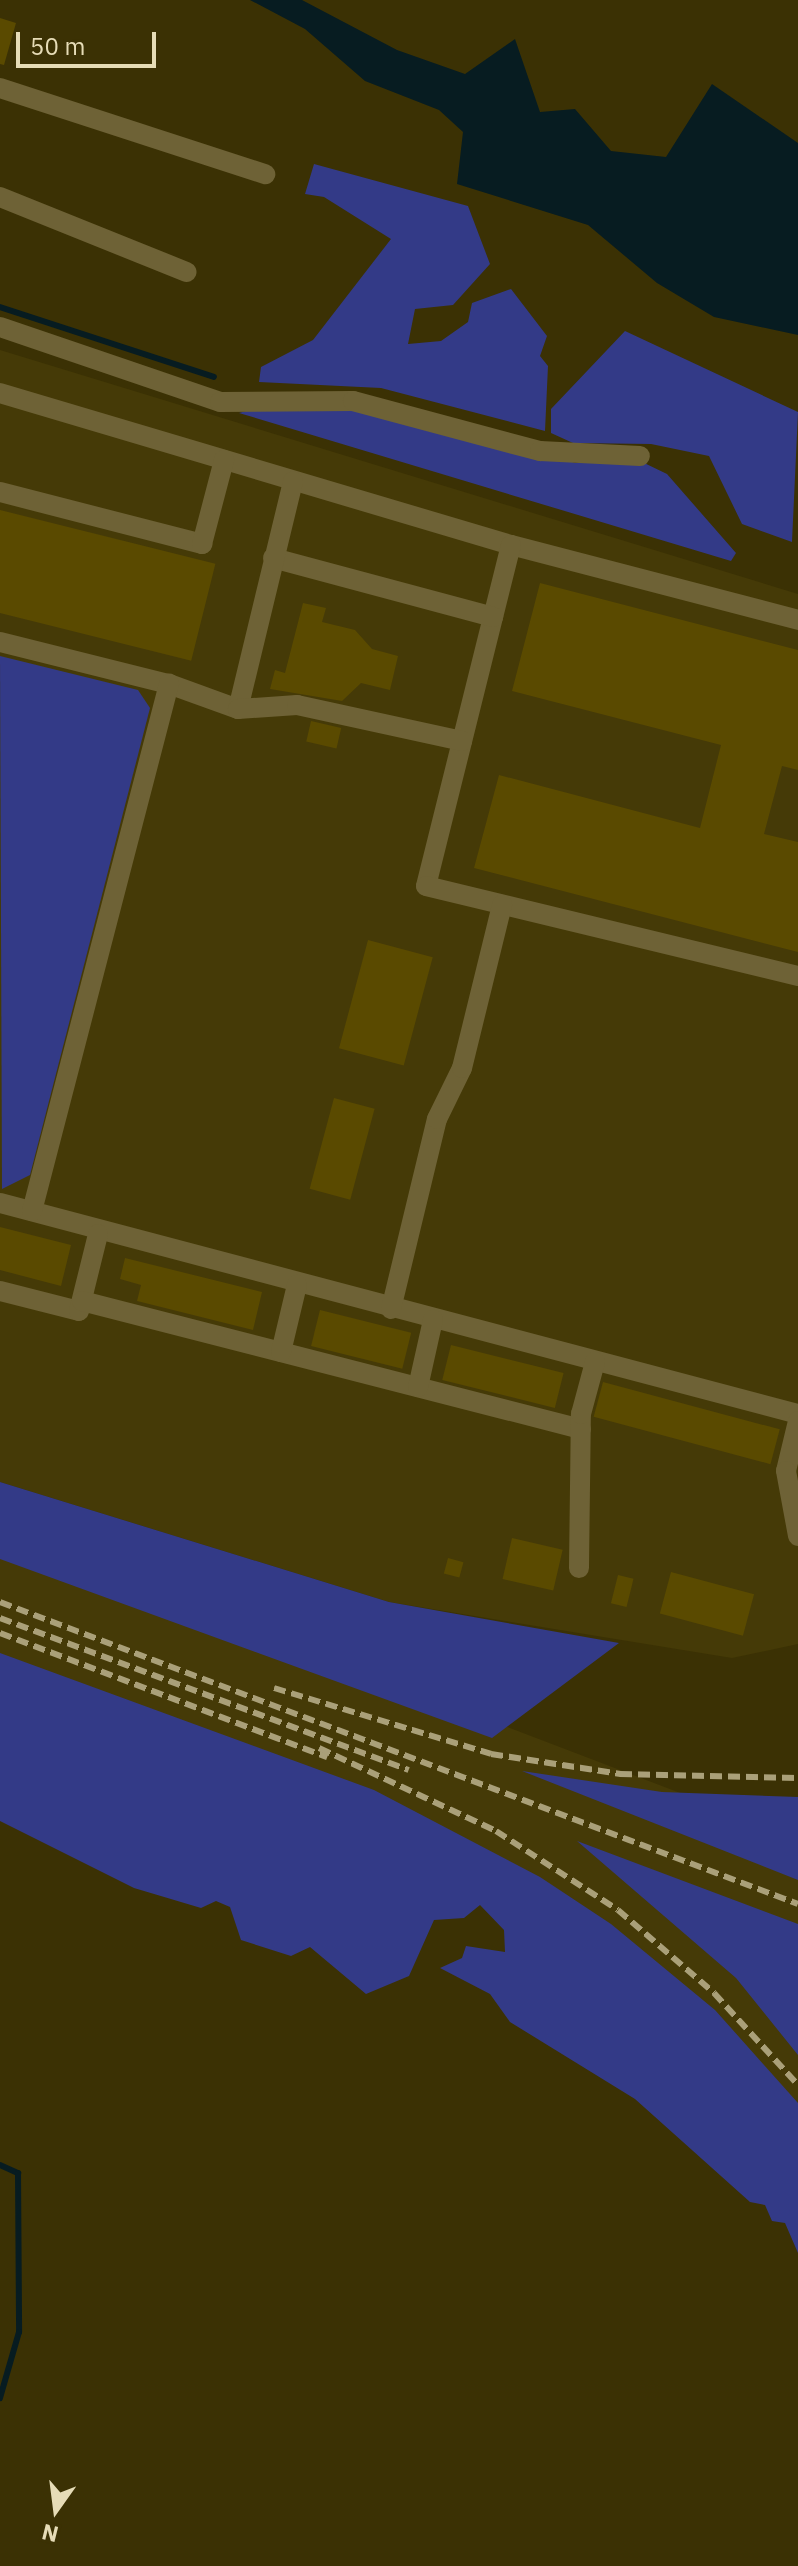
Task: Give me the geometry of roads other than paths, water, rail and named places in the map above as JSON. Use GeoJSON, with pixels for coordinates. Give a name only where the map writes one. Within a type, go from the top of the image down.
{"type":"FeatureCollection","features":[{"type":"Feature","properties":{"kind":"lane"},"geometry":{"type":"LineString","coordinates":[[0,88],[265,174]]}},
{"type":"Feature","properties":{"kind":"lane"},"geometry":{"type":"LineString","coordinates":[[0,197],[187,272]]}},
{"type":"Feature","properties":{"kind":"lane"},"geometry":{"type":"LineString","coordinates":[[0,327],[220,402],[353,401],[540,451],[640,456]]}},
{"type":"Feature","properties":{"kind":"lane"},"geometry":{"type":"LineString","coordinates":[[2,400],[224,460],[511,545],[798,620]]}},
{"type":"Feature","properties":{"kind":"lane"},"geometry":{"type":"LineString","coordinates":[[0,492],[202,544],[224,460]]}},
{"type":"Feature","properties":{"kind":"lane"},"geometry":{"type":"LineString","coordinates":[[238,709],[293,482]]}},
{"type":"Feature","properties":{"kind":"lane"},"geometry":{"type":"LineString","coordinates":[[511,545],[426,886],[798,976]]}},
{"type":"Feature","properties":{"kind":"lane"},"geometry":{"type":"LineString","coordinates":[[273,558],[493,617]]}},
{"type":"Feature","properties":{"kind":"lane"},"geometry":{"type":"LineString","coordinates":[[0,642],[169,684],[238,709],[297,705],[462,741]]}},
{"type":"Feature","properties":{"kind":"lane"},"geometry":{"type":"LineString","coordinates":[[32,1211],[169,684]]}},
{"type":"Feature","properties":{"kind":"lane"},"geometry":{"type":"LineString","coordinates":[[391,1309],[437,1119],[462,1068],[502,905]]}},
{"type":"Feature","properties":{"kind":"lane"},"geometry":{"type":"LineString","coordinates":[[0,1203],[98,1234],[798,1414]]}},
{"type":"Feature","properties":{"kind":"lane"},"geometry":{"type":"LineString","coordinates":[[0,1291],[79,1311],[98,1234]]}},
{"type":"Feature","properties":{"kind":"lane"},"geometry":{"type":"LineString","coordinates":[[281,1352],[297,1285]]}},
{"type":"Feature","properties":{"kind":"lane"},"geometry":{"type":"LineString","coordinates":[[82,1301],[581,1429]]}},
{"type":"Feature","properties":{"kind":"lane"},"geometry":{"type":"LineString","coordinates":[[418,1387],[433,1320]]}},
{"type":"Feature","properties":{"kind":"lane"},"geometry":{"type":"LineString","coordinates":[[579,1568],[581,1429],[595,1362]]}},
{"type":"Feature","properties":{"kind":"lane"},"geometry":{"type":"LineString","coordinates":[[798,1421],[786,1471],[798,1536]]}},
{"type":"Feature","properties":{"kind":"water"},"geometry":{"type":"Polygon","coordinates":[[[250,0],[302,0],[397,50],[465,74],[515,39],[540,112],[575,109],[611,151],[666,157],[712,84],[798,143],[798,335],[714,317],[657,283],[588,225],[457,184],[463,132],[439,110],[365,81],[305,29],[250,0]]]}},
{"type":"Feature","properties":{"kind":"waterway"},"geometry":{"type":"LineString","coordinates":[[0,307],[214,377]]}},
{"type":"Feature","properties":{"kind":"waterway"},"geometry":{"type":"LineString","coordinates":[[0,2165],[18,2173],[19,2332],[0,2398]]}},
{"type":"Feature","properties":{"kind":"railway"},"geometry":{"type":"LineString","coordinates":[[0,1602],[798,1904]]}},
{"type":"Feature","properties":{"kind":"railway"},"geometry":{"type":"LineString","coordinates":[[0,1618],[409,1770]]}},
{"type":"Feature","properties":{"kind":"railway"},"geometry":{"type":"LineString","coordinates":[[0,1633],[327,1757]]}},
{"type":"Feature","properties":{"kind":"railway"},"geometry":{"type":"LineString","coordinates":[[274,1688],[491,1754],[620,1774],[798,1778]]}},
{"type":"Feature","properties":{"kind":"railway"},"geometry":{"type":"LineString","coordinates":[[319,1748],[496,1831],[618,1910],[714,1993],[798,2085]]}}]}
